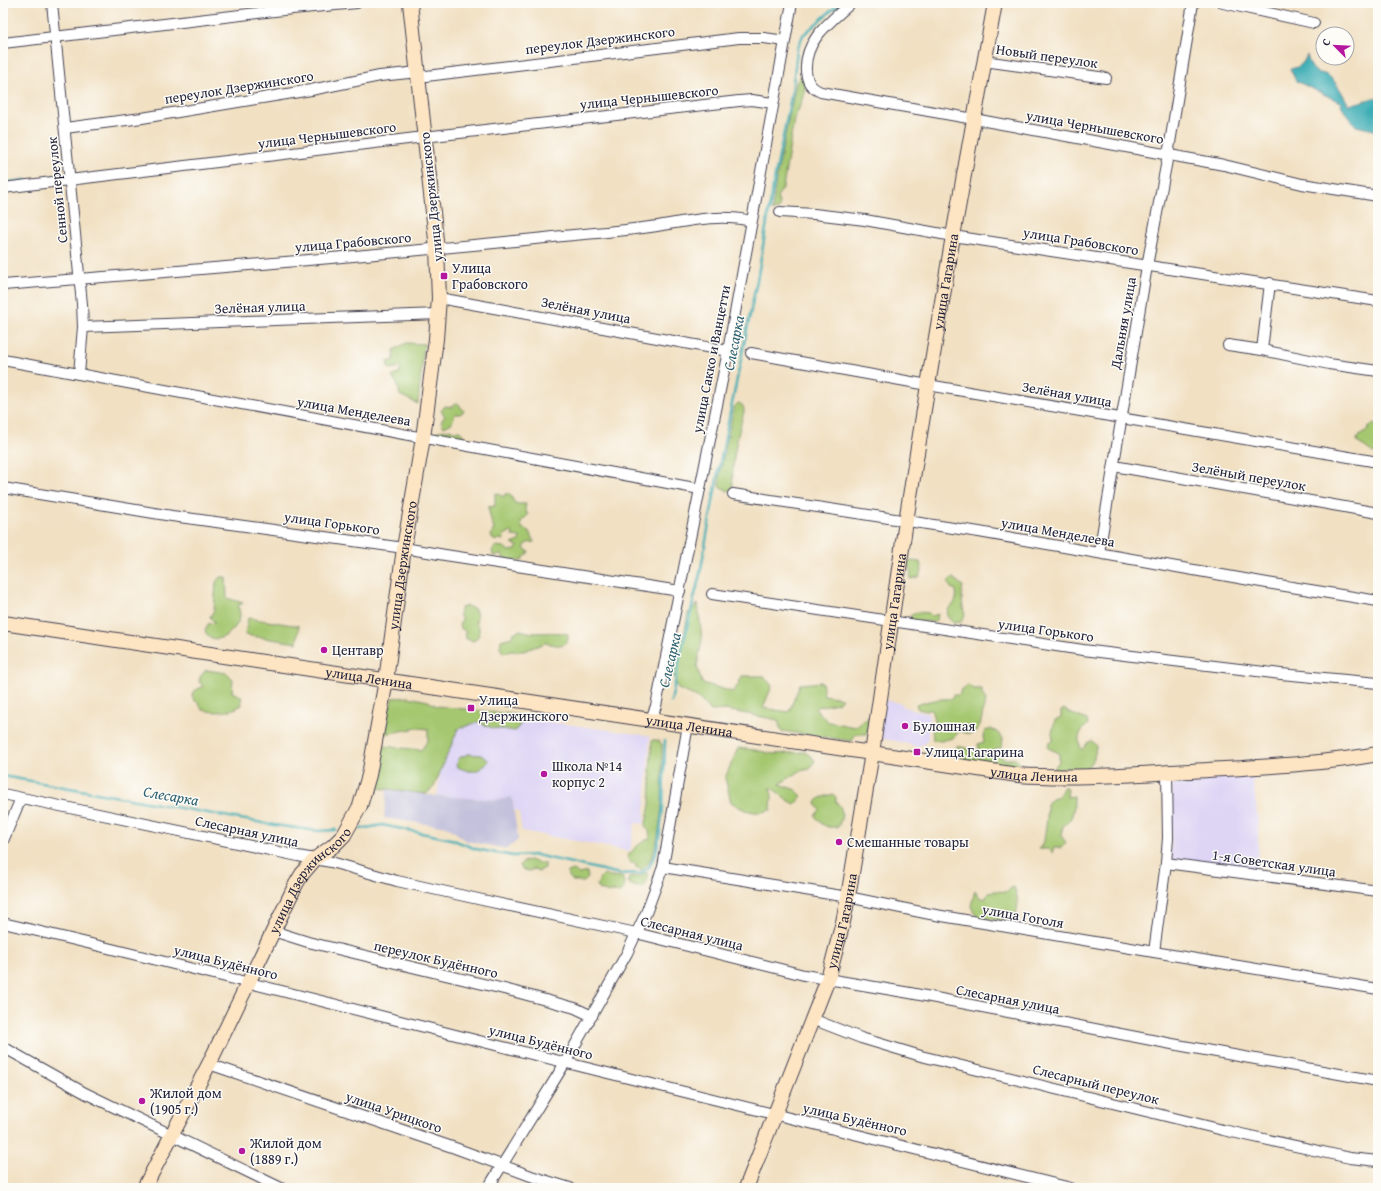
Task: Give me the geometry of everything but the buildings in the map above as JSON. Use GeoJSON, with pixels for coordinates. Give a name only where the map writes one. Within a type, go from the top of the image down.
{"type":"FeatureCollection","features":[{"type":"Feature","properties":{"kind":"main road","name":"улица Дзержинского"},"geometry":{"type":"LineString","coordinates":[[144,1188],[209,1064],[296,884],[302,874],[315,859],[333,846],[344,835],[355,816],[362,802],[372,760],[386,680],[439,314],[437,248],[410,3]]}},
{"type":"Feature","properties":{"kind":"main road","name":"улица Гагарина"},"geometry":{"type":"LineString","coordinates":[[746,1188],[828,979],[848,897],[872,753],[906,521],[928,385],[995,3]]}},
{"type":"Feature","properties":{"kind":"main road","name":"улица Ленина"},"geometry":{"type":"LineString","coordinates":[[3,623],[651,719],[1000,773],[1036,776],[1081,777],[1292,765],[1378,754]]}},
{"type":"Feature","properties":{"kind":"street","name":"Сенной переулок"},"geometry":{"type":"LineString","coordinates":[[52,3],[80,279],[83,327],[79,374]]}},
{"type":"Feature","properties":{"kind":"street"},"geometry":{"type":"LineString","coordinates":[[3,43],[357,3]]}},
{"type":"Feature","properties":{"kind":"street","name":"улица Сакко и Ванцетти"},"geometry":{"type":"LineString","coordinates":[[651,719],[656,706],[728,351],[792,3]]}},
{"type":"Feature","properties":{"kind":"street","name":"улица Чернышевского"},"geometry":{"type":"LineString","coordinates":[[851,3],[824,28],[811,45],[806,60],[806,73],[809,84],[821,92],[1224,165],[1302,184],[1378,196]]}},
{"type":"Feature","properties":{"kind":"street","name":"Дальняя улица"},"geometry":{"type":"LineString","coordinates":[[1099,553],[1193,3]]}},
{"type":"Feature","properties":{"kind":"street"},"geometry":{"type":"LineString","coordinates":[[1223,3],[1314,23]]}},
{"type":"Feature","properties":{"kind":"street","name":"переулок Дзержинского"},"geometry":{"type":"LineString","coordinates":[[65,128],[142,118],[311,90],[380,76],[418,74],[739,38],[764,38],[785,41]]}},
{"type":"Feature","properties":{"kind":"street","name":"Новый переулок"},"geometry":{"type":"LineString","coordinates":[[984,61],[1106,78]]}},
{"type":"Feature","properties":{"kind":"street","name":"улица Чернышевского"},"geometry":{"type":"LineString","coordinates":[[3,188],[424,137],[739,101],[773,103]]}},
{"type":"Feature","properties":{"kind":"street","name":"улица Грабовского"},"geometry":{"type":"LineString","coordinates":[[780,212],[833,216],[1147,266],[1378,300]]}},
{"type":"Feature","properties":{"kind":"street","name":"улица Грабовского"},"geometry":{"type":"LineString","coordinates":[[3,285],[437,248],[630,229],[714,218],[740,218],[751,221]]}},
{"type":"Feature","properties":{"kind":"street"},"geometry":{"type":"LineString","coordinates":[[1262,350],[1270,283]]}},
{"type":"Feature","properties":{"kind":"street","name":"Зелёная улица"},"geometry":{"type":"LineString","coordinates":[[439,298],[728,351]]}},
{"type":"Feature","properties":{"kind":"street","name":"Зелёная улица"},"geometry":{"type":"LineString","coordinates":[[83,327],[439,314]]}},
{"type":"Feature","properties":{"kind":"street"},"geometry":{"type":"LineString","coordinates":[[1228,345],[1262,350],[1306,360],[1378,371]]}},
{"type":"Feature","properties":{"kind":"street","name":"Зелёная улица"},"geometry":{"type":"LineString","coordinates":[[751,353],[928,385],[1378,462]]}},
{"type":"Feature","properties":{"kind":"street","name":"улица Менделеева"},"geometry":{"type":"LineString","coordinates":[[3,360],[700,489]]}},
{"type":"Feature","properties":{"kind":"street","name":"Зелёный переулок"},"geometry":{"type":"LineString","coordinates":[[1114,466],[1378,513]]}},
{"type":"Feature","properties":{"kind":"street","name":"улица Горького"},"geometry":{"type":"LineString","coordinates":[[3,488],[172,516],[404,548],[680,591]]}},
{"type":"Feature","properties":{"kind":"street","name":"улица Менделеева"},"geometry":{"type":"LineString","coordinates":[[733,494],[1099,553],[1378,601]]}},
{"type":"Feature","properties":{"kind":"street","name":"улица Горького"},"geometry":{"type":"LineString","coordinates":[[712,594],[1083,650],[1281,674],[1378,683]]}},
{"type":"Feature","properties":{"kind":"street"},"geometry":{"type":"LineString","coordinates":[[488,1188],[565,1063],[592,1016],[627,953],[654,893],[663,867],[688,725]]}},
{"type":"Feature","properties":{"kind":"street"},"geometry":{"type":"LineString","coordinates":[[1154,952],[1166,863],[1168,810],[1167,772]]}},
{"type":"Feature","properties":{"kind":"street","name":"Слесарная улица"},"geometry":{"type":"LineString","coordinates":[[3,794],[331,862],[370,874],[427,888],[636,933],[798,973],[910,993],[1172,1044],[1378,1081]]}},
{"type":"Feature","properties":{"kind":"street"},"geometry":{"type":"LineString","coordinates":[[3,841],[21,798]]}},
{"type":"Feature","properties":{"kind":"street","name":"1-я Советская улица"},"geometry":{"type":"LineString","coordinates":[[1166,863],[1378,891]]}},
{"type":"Feature","properties":{"kind":"street","name":"улица Гоголя"},"geometry":{"type":"LineString","coordinates":[[663,867],[848,897],[930,914],[1378,989]]}},
{"type":"Feature","properties":{"kind":"street","name":"улица Будённого"},"geometry":{"type":"LineString","coordinates":[[3,923],[249,982],[565,1063],[1071,1188]]}},
{"type":"Feature","properties":{"kind":"street","name":"переулок Будённого"},"geometry":{"type":"LineString","coordinates":[[274,930],[308,942],[516,992],[575,1008],[592,1016]]}},
{"type":"Feature","properties":{"kind":"street","name":"Слесарный переулок"},"geometry":{"type":"LineString","coordinates":[[812,1019],[861,1038],[921,1056],[1223,1130],[1350,1158],[1378,1162]]}},
{"type":"Feature","properties":{"kind":"street"},"geometry":{"type":"LineString","coordinates":[[3,1048],[85,1093],[281,1188]]}},
{"type":"Feature","properties":{"kind":"street","name":"улица Урицкого"},"geometry":{"type":"LineString","coordinates":[[209,1064],[448,1145],[531,1176],[570,1188]]}},
{"type":"Feature","properties":{"kind":"shaded area"},"geometry":{"type":"Polygon","coordinates":[[[884,700],[903,704],[903,707],[929,714],[928,738],[924,744],[915,746],[878,738],[884,700]]]}},
{"type":"Feature","properties":{"kind":"shaded area","name":"Школа №14 корпус 2"},"geometry":{"type":"Polygon","coordinates":[[[437,706],[650,736],[644,824],[635,823],[630,851],[522,831],[519,812],[514,810],[512,797],[499,800],[437,796],[443,753],[437,706]]]}},
{"type":"Feature","properties":{"kind":"shaded area"},"geometry":{"type":"Polygon","coordinates":[[[1252,773],[1258,821],[1256,872],[1176,861],[1171,858],[1173,783],[1178,778],[1252,773]]]}},
{"type":"Feature","properties":{"kind":"shaded area"},"geometry":{"type":"Polygon","coordinates":[[[387,789],[437,796],[499,800],[512,797],[518,840],[507,849],[467,841],[448,827],[384,818],[387,789]]]}},
{"type":"Feature","properties":{"kind":"green space"},"geometry":{"type":"Polygon","coordinates":[[[802,73],[806,84],[801,104],[794,119],[783,188],[777,197],[780,205],[778,210],[772,211],[776,180],[796,83],[802,73]]]}},
{"type":"Feature","properties":{"kind":"green space"},"geometry":{"type":"Polygon","coordinates":[[[406,343],[424,344],[418,404],[400,395],[397,384],[392,377],[399,373],[401,367],[389,369],[387,362],[394,360],[394,350],[406,343]]]}},
{"type":"Feature","properties":{"kind":"green space"},"geometry":{"type":"Polygon","coordinates":[[[457,402],[464,411],[460,414],[455,414],[452,423],[444,427],[441,421],[445,416],[441,411],[445,406],[452,407],[457,402]]]}},
{"type":"Feature","properties":{"kind":"green space"},"geometry":{"type":"Polygon","coordinates":[[[738,403],[743,406],[744,412],[734,460],[733,489],[728,491],[719,486],[720,473],[734,407],[738,403]]]}},
{"type":"Feature","properties":{"kind":"green space"},"geometry":{"type":"Polygon","coordinates":[[[1377,423],[1378,452],[1373,453],[1358,443],[1357,439],[1360,435],[1366,432],[1371,425],[1377,423]]]}},
{"type":"Feature","properties":{"kind":"green space"},"geometry":{"type":"Polygon","coordinates":[[[451,429],[452,431],[459,431],[463,434],[463,439],[456,441],[448,440],[433,433],[437,431],[451,429]]]}},
{"type":"Feature","properties":{"kind":"green space"},"geometry":{"type":"Polygon","coordinates":[[[498,493],[503,497],[505,494],[510,494],[514,502],[518,504],[526,504],[525,509],[528,515],[521,522],[522,528],[530,533],[534,542],[527,543],[524,548],[529,552],[521,561],[504,559],[502,555],[493,556],[492,550],[496,546],[504,547],[509,551],[516,550],[518,546],[512,544],[519,541],[520,537],[512,536],[513,533],[510,532],[504,535],[503,540],[499,539],[495,541],[491,536],[494,528],[488,507],[495,506],[495,494],[498,493]]]}},
{"type":"Feature","properties":{"kind":"green space"},"geometry":{"type":"Polygon","coordinates":[[[911,561],[920,562],[922,570],[919,577],[910,579],[911,569],[905,564],[911,561]]]}},
{"type":"Feature","properties":{"kind":"green space"},"geometry":{"type":"Polygon","coordinates":[[[220,577],[226,577],[227,598],[243,603],[238,606],[240,615],[239,621],[231,632],[226,636],[214,639],[205,631],[208,624],[215,623],[210,617],[214,610],[216,582],[220,577]]]}},
{"type":"Feature","properties":{"kind":"green space"},"geometry":{"type":"Polygon","coordinates":[[[953,578],[963,586],[962,600],[965,615],[961,622],[953,623],[947,616],[948,609],[953,605],[956,599],[956,590],[951,588],[948,583],[950,579],[953,578]]]}},
{"type":"Feature","properties":{"kind":"green space"},"geometry":{"type":"Polygon","coordinates":[[[698,604],[702,640],[697,666],[702,683],[733,692],[742,676],[764,676],[772,686],[763,708],[789,712],[800,684],[822,682],[824,695],[842,698],[838,703],[817,707],[815,709],[829,722],[855,727],[869,716],[867,734],[856,734],[852,741],[781,731],[778,720],[726,710],[711,711],[697,697],[678,689],[673,675],[675,648],[684,635],[688,613],[698,604]]]}},
{"type":"Feature","properties":{"kind":"green space"},"geometry":{"type":"Polygon","coordinates":[[[467,606],[475,609],[477,616],[476,623],[479,627],[479,635],[474,641],[466,639],[465,631],[460,628],[459,624],[462,620],[459,614],[461,608],[467,606]]]}},
{"type":"Feature","properties":{"kind":"green space"},"geometry":{"type":"Polygon","coordinates":[[[917,612],[929,613],[932,616],[938,614],[937,619],[933,622],[911,621],[910,616],[917,612]]]}},
{"type":"Feature","properties":{"kind":"green space"},"geometry":{"type":"Polygon","coordinates":[[[248,618],[299,626],[297,643],[245,635],[248,618]]]}},
{"type":"Feature","properties":{"kind":"green space"},"geometry":{"type":"Polygon","coordinates":[[[520,630],[532,633],[568,634],[568,640],[562,646],[545,643],[524,651],[503,653],[500,647],[501,640],[512,637],[513,633],[520,630]]]}},
{"type":"Feature","properties":{"kind":"green space"},"geometry":{"type":"Polygon","coordinates":[[[206,670],[227,673],[233,679],[232,692],[241,696],[242,705],[232,710],[223,712],[202,710],[199,703],[194,700],[192,695],[193,692],[203,686],[199,682],[200,677],[206,670]]]}},
{"type":"Feature","properties":{"kind":"green space"},"geometry":{"type":"Polygon","coordinates":[[[968,685],[974,689],[982,689],[982,694],[986,700],[978,729],[975,733],[968,734],[960,731],[953,738],[941,741],[933,740],[932,727],[935,723],[931,709],[926,711],[918,709],[916,705],[934,700],[952,699],[953,695],[959,695],[961,690],[968,685]]]}},
{"type":"Feature","properties":{"kind":"green space"},"geometry":{"type":"Polygon","coordinates":[[[409,697],[428,701],[437,706],[519,715],[523,721],[515,731],[492,728],[478,722],[458,729],[434,787],[426,794],[373,788],[383,746],[421,750],[428,740],[428,729],[418,728],[384,734],[392,698],[409,697]]]}},
{"type":"Feature","properties":{"kind":"green space"},"geometry":{"type":"Polygon","coordinates":[[[1064,709],[1087,720],[1088,724],[1079,736],[1080,746],[1082,750],[1088,742],[1092,741],[1096,746],[1093,760],[1086,768],[1054,769],[1059,761],[1059,753],[1048,748],[1049,742],[1053,741],[1052,732],[1055,720],[1061,717],[1061,711],[1064,709]]]}},
{"type":"Feature","properties":{"kind":"green space"},"geometry":{"type":"Polygon","coordinates":[[[992,729],[1003,738],[1002,747],[995,750],[996,754],[1004,759],[1015,759],[1021,764],[1019,768],[1003,768],[995,761],[984,763],[971,761],[968,759],[961,760],[952,757],[952,752],[957,746],[970,749],[974,752],[979,749],[978,744],[984,742],[983,737],[985,731],[992,729]]]}},
{"type":"Feature","properties":{"kind":"green space"},"geometry":{"type":"Polygon","coordinates":[[[652,740],[657,740],[662,744],[661,813],[655,847],[650,860],[642,870],[636,867],[635,863],[630,863],[627,857],[637,846],[650,838],[649,831],[645,827],[650,805],[652,740]]]}},
{"type":"Feature","properties":{"kind":"green space"},"geometry":{"type":"Polygon","coordinates":[[[738,748],[773,754],[805,752],[815,760],[810,769],[800,771],[780,784],[796,790],[802,796],[795,804],[770,787],[772,795],[771,810],[760,812],[745,810],[731,802],[725,778],[738,748]]]}},
{"type":"Feature","properties":{"kind":"green space"},"geometry":{"type":"Polygon","coordinates":[[[468,754],[481,755],[489,761],[478,770],[474,771],[456,766],[459,758],[468,754]]]}},
{"type":"Feature","properties":{"kind":"green space"},"geometry":{"type":"Polygon","coordinates":[[[1064,786],[1068,789],[1067,797],[1074,796],[1073,809],[1071,817],[1063,826],[1061,835],[1066,843],[1061,848],[1054,848],[1052,853],[1048,849],[1039,849],[1044,841],[1047,804],[1052,798],[1059,796],[1064,786]]]}},
{"type":"Feature","properties":{"kind":"green space"},"geometry":{"type":"Polygon","coordinates":[[[833,794],[836,797],[836,802],[842,811],[841,821],[838,827],[828,827],[822,824],[815,815],[820,810],[816,802],[820,798],[833,794]]]}},
{"type":"Feature","properties":{"kind":"green space"},"geometry":{"type":"Polygon","coordinates":[[[530,860],[537,863],[545,863],[545,868],[539,871],[534,869],[529,872],[522,869],[520,865],[524,861],[530,860]]]}},
{"type":"Feature","properties":{"kind":"green space"},"geometry":{"type":"Polygon","coordinates":[[[574,870],[579,874],[587,872],[588,878],[584,882],[573,881],[568,877],[568,872],[574,870]]]}},
{"type":"Feature","properties":{"kind":"green space"},"geometry":{"type":"Polygon","coordinates":[[[647,872],[648,877],[644,887],[631,885],[628,882],[629,877],[639,876],[647,872]]]}},
{"type":"Feature","properties":{"kind":"green space"},"geometry":{"type":"Polygon","coordinates":[[[604,874],[622,877],[624,881],[624,888],[620,893],[614,891],[609,893],[600,890],[597,885],[600,878],[604,874]]]}},
{"type":"Feature","properties":{"kind":"green space"},"geometry":{"type":"Polygon","coordinates":[[[1014,887],[1018,904],[1012,921],[979,918],[974,913],[971,906],[975,890],[979,897],[985,899],[989,892],[1007,892],[1014,887]]]}},
{"type":"Feature","properties":{"kind":"water"},"geometry":{"type":"Polygon","coordinates":[[[1307,55],[1312,68],[1315,71],[1329,76],[1333,80],[1349,105],[1378,97],[1378,131],[1356,126],[1343,109],[1340,102],[1296,81],[1290,69],[1301,65],[1307,55]]]}},
{"type":"Feature","properties":{"kind":"waterway","name":"Слесарка"},"geometry":{"type":"LineString","coordinates":[[671,702],[700,574],[719,468],[758,275],[774,181],[792,92],[797,50],[803,35],[840,3]]}},
{"type":"Feature","properties":{"kind":"waterway"},"geometry":{"type":"LineString","coordinates":[[43,178],[67,175]]}},
{"type":"Feature","properties":{"kind":"waterway"},"geometry":{"type":"LineString","coordinates":[[3,183],[26,180]]}},
{"type":"Feature","properties":{"kind":"waterway","name":"Слесарка"},"geometry":{"type":"LineString","coordinates":[[361,829],[382,825],[451,839],[476,849],[496,853],[513,856],[536,855],[620,874],[641,873],[649,867],[656,852],[659,839],[663,808],[665,741]]}},
{"type":"Feature","properties":{"kind":"waterway","name":"Слесарка"},"geometry":{"type":"LineString","coordinates":[[3,776],[274,825],[318,831],[336,830]]}},
{"type":"Feature","properties":{"kind":"place","name":"Улица Грабовского"},"geometry":{"type":"Point","coordinates":[444,276]}},
{"type":"Feature","properties":{"kind":"place","name":"Центавр"},"geometry":{"type":"Point","coordinates":[324,650]}},
{"type":"Feature","properties":{"kind":"place","name":"Улица Дзержинского"},"geometry":{"type":"Point","coordinates":[471,708]}},
{"type":"Feature","properties":{"kind":"place","name":"Булошная"},"geometry":{"type":"Point","coordinates":[905,726]}},
{"type":"Feature","properties":{"kind":"place","name":"Улица Гагарина"},"geometry":{"type":"Point","coordinates":[917,752]}},
{"type":"Feature","properties":{"kind":"place","name":"Школа №14 корпус 2"},"geometry":{"type":"Point","coordinates":[544,774]}},
{"type":"Feature","properties":{"kind":"place","name":"Смешанные товары"},"geometry":{"type":"Point","coordinates":[839,842]}},
{"type":"Feature","properties":{"kind":"place","name":"Жилой дом (1905 г.)"},"geometry":{"type":"Point","coordinates":[142,1101]}},
{"type":"Feature","properties":{"kind":"place","name":"Жилой дом (1889 г.)"},"geometry":{"type":"Point","coordinates":[242,1151]}}]}
